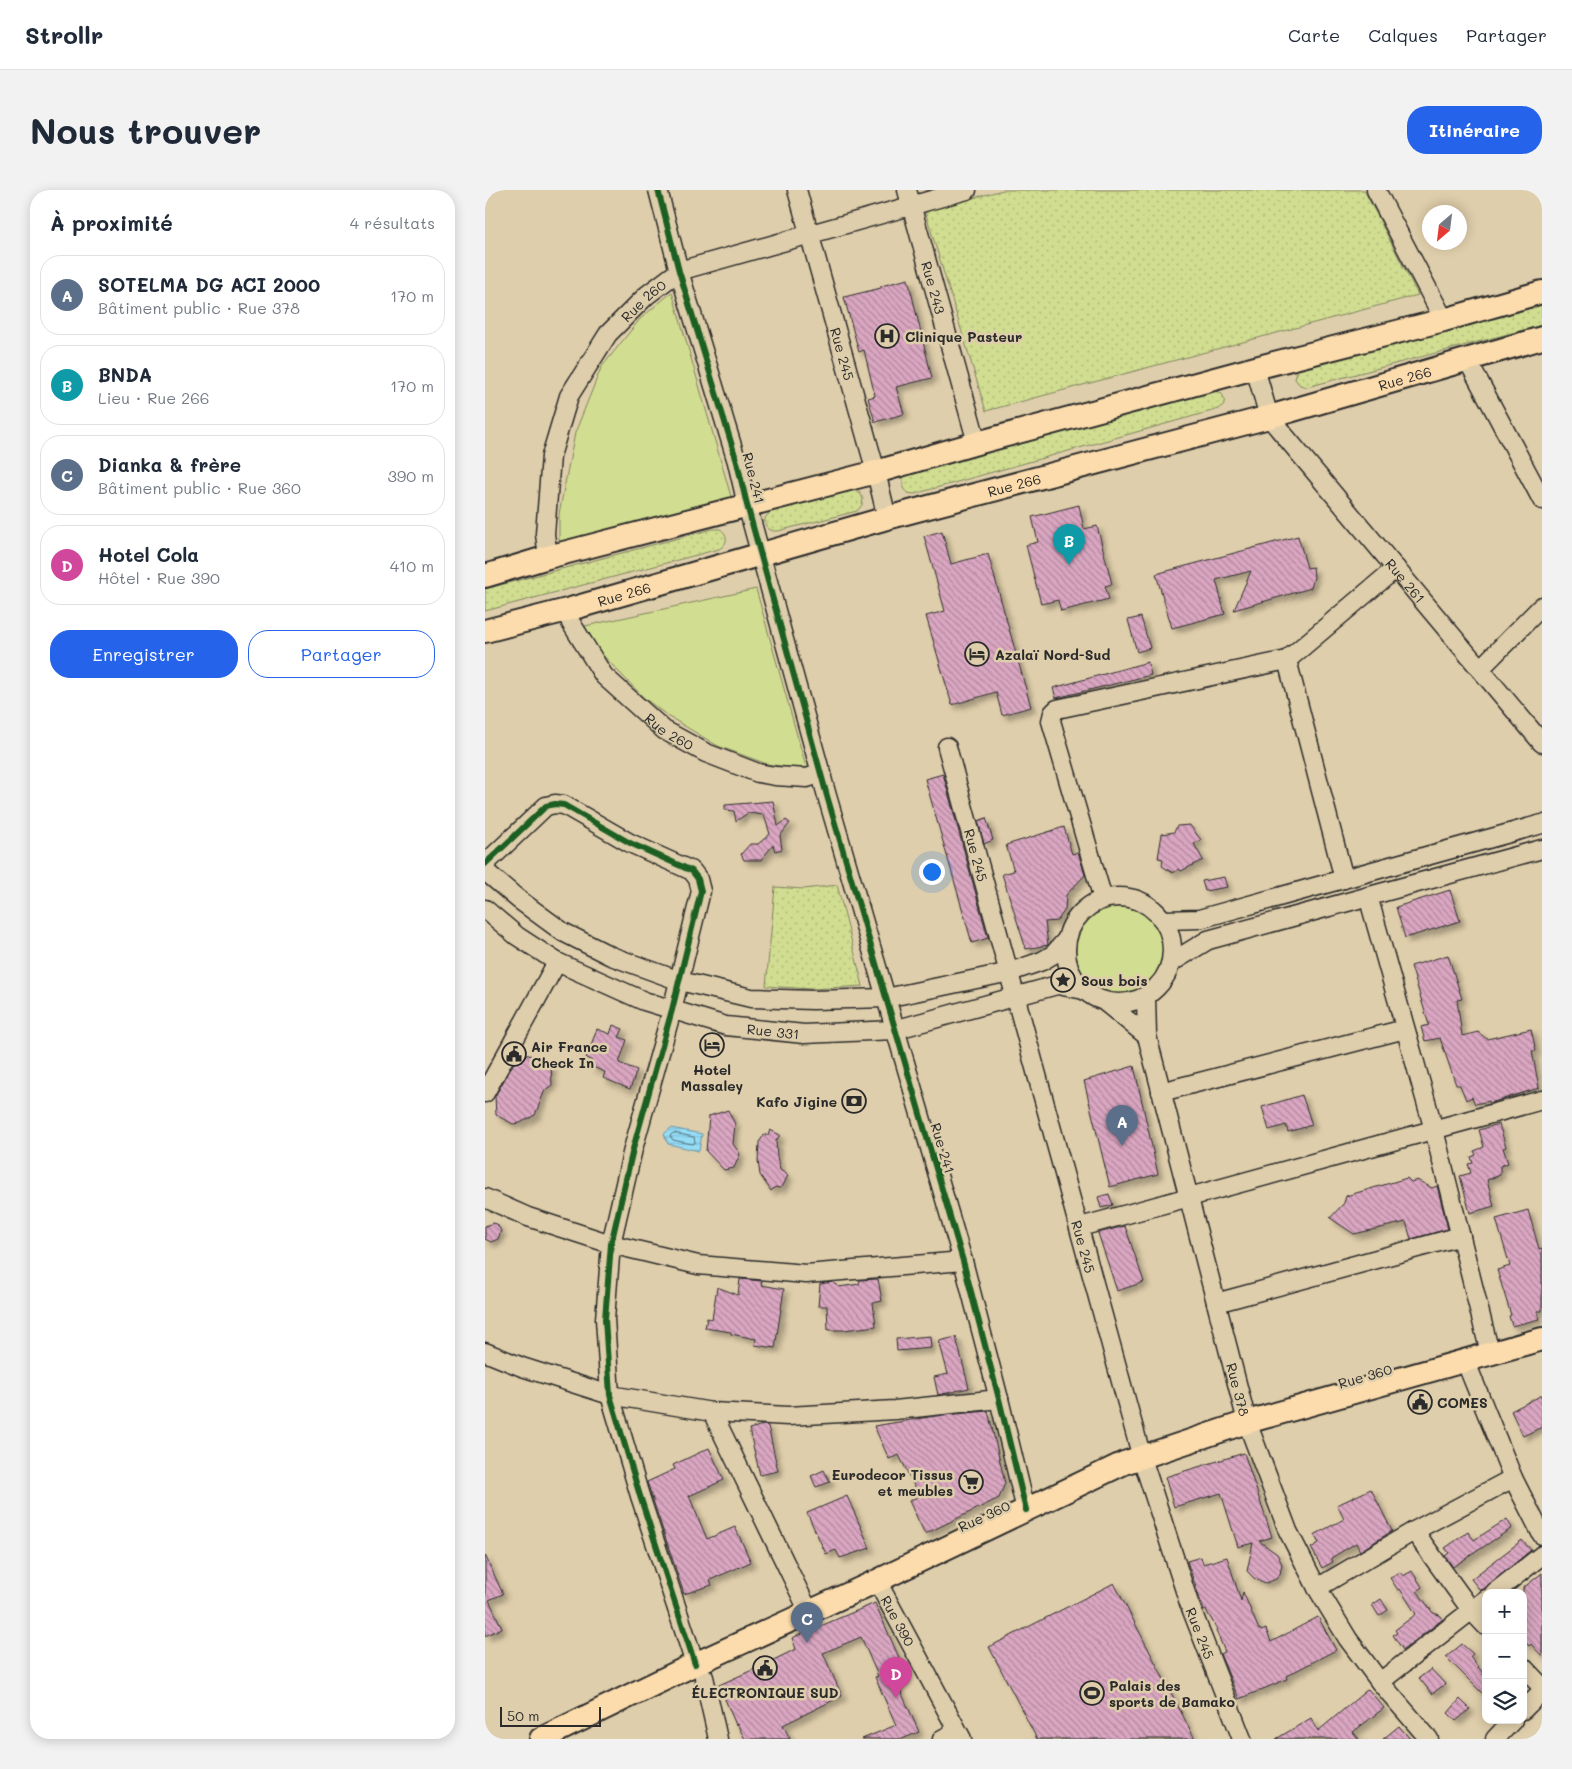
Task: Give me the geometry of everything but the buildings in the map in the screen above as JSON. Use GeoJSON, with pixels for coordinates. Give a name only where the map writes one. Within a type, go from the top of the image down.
{"type":"FeatureCollection","features":[{"type":"Feature","properties":{"kind":"main road"},"geometry":{"type":"LineString","coordinates":[[485,576],[547,557],[876,472],[977,443],[1255,368],[1444,320],[1542,292]]}},
{"type":"Feature","properties":{"kind":"main road","name":"Rue 266"},"geometry":{"type":"LineString","coordinates":[[485,631],[567,610],[887,518],[1269,417],[1542,338]]}},
{"type":"Feature","properties":{"kind":"main road","name":"Rue 360"},"geometry":{"type":"LineString","coordinates":[[541,1739],[699,1671],[809,1612],[880,1586],[1026,1510],[1124,1463],[1145,1463],[1249,1428],[1466,1366],[1490,1353],[1542,1339]]}},
{"type":"Feature","properties":{"kind":"main road"},"geometry":{"type":"LineString","coordinates":[[1466,1366],[1542,1351]]}},
{"type":"Feature","properties":{"kind":"main road"},"geometry":{"type":"LineString","coordinates":[[575,1739],[699,1671],[880,1586],[1121,1477],[1145,1463]]}},
{"type":"Feature","properties":{"kind":"street","name":"Rue 241"},"geometry":{"type":"LineString","coordinates":[[658,190],[679,271],[737,462],[747,505],[827,796],[963,1261],[1026,1510]]}},
{"type":"Feature","properties":{"kind":"street","name":"Rue 245"},"geometry":{"type":"LineString","coordinates":[[797,190],[876,472],[887,518]]}},
{"type":"Feature","properties":{"kind":"street","name":"Rue 260"},"geometry":{"type":"LineString","coordinates":[[547,557],[545,534],[551,456],[569,396],[608,334],[647,295],[679,271],[809,234],[909,198],[967,190]]}},
{"type":"Feature","properties":{"kind":"street"},"geometry":{"type":"LineString","coordinates":[[1376,190],[1444,320]]}},
{"type":"Feature","properties":{"kind":"street","name":"Rue 243"},"geometry":{"type":"LineString","coordinates":[[909,198],[977,443]]}},
{"type":"Feature","properties":{"kind":"street"},"geometry":{"type":"LineString","coordinates":[[1467,359],[1542,500]]}},
{"type":"Feature","properties":{"kind":"street"},"geometry":{"type":"LineString","coordinates":[[1255,368],[1269,417]]}},
{"type":"Feature","properties":{"kind":"street","name":"Rue 261"},"geometry":{"type":"LineString","coordinates":[[1269,417],[1542,743]]}},
{"type":"Feature","properties":{"kind":"street"},"geometry":{"type":"LineString","coordinates":[[1103,899],[1051,721],[1053,713],[1057,709],[1287,660],[1396,568]]}},
{"type":"Feature","properties":{"kind":"street"},"geometry":{"type":"LineString","coordinates":[[1480,669],[1542,606]]}},
{"type":"Feature","properties":{"kind":"street","name":"Rue 260"},"geometry":{"type":"LineString","coordinates":[[567,610],[571,623],[604,676],[664,730],[706,753],[758,773],[807,778],[822,773]]}},
{"type":"Feature","properties":{"kind":"street"},"geometry":{"type":"LineString","coordinates":[[1287,660],[1344,879]]}},
{"type":"Feature","properties":{"kind":"street","name":"Rue 245"},"geometry":{"type":"LineString","coordinates":[[947,747],[1145,1463],[1189,1603],[1242,1739]]}},
{"type":"Feature","properties":{"kind":"street"},"geometry":{"type":"LineString","coordinates":[[485,864],[546,806],[555,804],[565,805],[631,842],[691,871],[698,879],[701,891],[680,981],[633,1149],[611,1244],[605,1319],[610,1395],[640,1496],[699,1671],[719,1739]]}},
{"type":"Feature","properties":{"kind":"street"},"geometry":{"type":"LineString","coordinates":[[1164,920],[1199,919],[1542,824]]}},
{"type":"Feature","properties":{"kind":"street"},"geometry":{"type":"LineString","coordinates":[[1172,962],[1209,940],[1542,849]]}},
{"type":"Feature","properties":{"kind":"street"},"geometry":{"type":"LineString","coordinates":[[485,871],[518,899],[563,932],[611,956],[680,981],[751,998],[813,1000],[886,998],[1010,972],[1042,961],[1054,954],[1067,939]]}},
{"type":"Feature","properties":{"kind":"street"},"geometry":{"type":"LineString","coordinates":[[1105,1002],[1119,1004],[1133,1002],[1146,997],[1158,988],[1167,976],[1172,962],[1173,947],[1171,933],[1164,920],[1152,907],[1137,899],[1120,896],[1103,899],[1090,905],[1079,914],[1071,926],[1067,939],[1066,953],[1068,967],[1074,979],[1083,990],[1105,1002],[1147,1036]]}},
{"type":"Feature","properties":{"kind":"street"},"geometry":{"type":"LineString","coordinates":[[1367,896],[1434,1130],[1490,1353]]}},
{"type":"Feature","properties":{"kind":"street","name":"Rue 331"},"geometry":{"type":"LineString","coordinates":[[485,909],[517,936],[557,962],[644,1001],[726,1026],[804,1034],[894,1030],[1057,985],[1083,990]]}},
{"type":"Feature","properties":{"kind":"street"},"geometry":{"type":"LineString","coordinates":[[485,1093],[557,962]]}},
{"type":"Feature","properties":{"kind":"street","name":"Rue 378"},"geometry":{"type":"LineString","coordinates":[[1146,997],[1147,1036],[1216,1304],[1249,1428],[1288,1531],[1317,1588],[1348,1639],[1380,1682],[1429,1739]]}},
{"type":"Feature","properties":{"kind":"street"},"geometry":{"type":"LineString","coordinates":[[1161,1092],[1405,1029]]}},
{"type":"Feature","properties":{"kind":"street"},"geometry":{"type":"LineString","coordinates":[[1080,1227],[1542,1100]]}},
{"type":"Feature","properties":{"kind":"street"},"geometry":{"type":"LineString","coordinates":[[485,1198],[528,1217],[611,1244],[698,1264],[806,1274],[963,1261]]}},
{"type":"Feature","properties":{"kind":"street"},"geometry":{"type":"LineString","coordinates":[[1216,1304],[1461,1236]]}},
{"type":"Feature","properties":{"kind":"street"},"geometry":{"type":"LineString","coordinates":[[485,1352],[522,1367],[610,1395],[712,1412],[788,1416],[895,1410],[999,1398]]}},
{"type":"Feature","properties":{"kind":"street"},"geometry":{"type":"LineString","coordinates":[[1466,1366],[1513,1478],[1542,1535]]}},
{"type":"Feature","properties":{"kind":"street"},"geometry":{"type":"LineString","coordinates":[[712,1412],[809,1612]]}},
{"type":"Feature","properties":{"kind":"street"},"geometry":{"type":"LineString","coordinates":[[1317,1588],[1415,1531],[1513,1478]]}},
{"type":"Feature","properties":{"kind":"street"},"geometry":{"type":"LineString","coordinates":[[1415,1531],[1471,1610],[1482,1622]]}},
{"type":"Feature","properties":{"kind":"street"},"geometry":{"type":"LineString","coordinates":[[1498,1589],[1542,1555]]}},
{"type":"Feature","properties":{"kind":"street","name":"Rue 390"},"geometry":{"type":"LineString","coordinates":[[880,1586],[953,1736]]}},
{"type":"Feature","properties":{"kind":"street"},"geometry":{"type":"LineString","coordinates":[[1380,1682],[1482,1602]]}},
{"type":"Feature","properties":{"kind":"street"},"geometry":{"type":"LineString","coordinates":[[1527,1672],[1542,1689],[1527,1706]]}},
{"type":"Feature","properties":{"kind":"street"},"geometry":{"type":"LineString","coordinates":[[1495,1739],[1509,1724]]}},
{"type":"Feature","properties":{"kind":"green space"},"geometry":{"type":"Polygon","coordinates":[[[1003,190],[1364,190],[1418,295],[986,411],[925,211],[1003,190]]]}},
{"type":"Feature","properties":{"kind":"green space"},"geometry":{"type":"Polygon","coordinates":[[[672,292],[732,500],[559,543],[559,514],[575,433],[601,368],[640,319],[672,292]]]}},
{"type":"Feature","properties":{"kind":"green space"},"geometry":{"type":"Polygon","coordinates":[[[1542,302],[1542,325],[1307,387],[1300,385],[1295,379],[1298,368],[1542,302]]]}},
{"type":"Feature","properties":{"kind":"green space"},"geometry":{"type":"Polygon","coordinates":[[[1210,390],[1220,392],[1223,396],[1224,403],[1219,409],[914,494],[907,493],[903,488],[903,478],[908,474],[1210,390]]]}},
{"type":"Feature","properties":{"kind":"green space"},"geometry":{"type":"Polygon","coordinates":[[[851,489],[859,492],[863,498],[862,505],[857,511],[778,531],[772,531],[766,526],[765,518],[772,510],[851,489]]]}},
{"type":"Feature","properties":{"kind":"green space"},"geometry":{"type":"Polygon","coordinates":[[[713,529],[720,529],[726,537],[726,542],[719,549],[485,611],[485,589],[713,529]]]}},
{"type":"Feature","properties":{"kind":"green space"},"geometry":{"type":"Polygon","coordinates":[[[756,589],[806,767],[796,768],[767,764],[718,746],[668,716],[644,698],[595,647],[585,626],[756,589]]]}},
{"type":"Feature","properties":{"kind":"green space"},"geometry":{"type":"Polygon","coordinates":[[[837,885],[863,986],[811,989],[766,986],[775,887],[804,889],[837,885]]]}},
{"type":"Feature","properties":{"kind":"green space"},"geometry":{"type":"Polygon","coordinates":[[[1120,907],[1137,910],[1151,920],[1161,934],[1164,951],[1161,968],[1151,982],[1137,992],[1120,995],[1103,992],[1089,982],[1079,968],[1076,951],[1079,934],[1089,920],[1103,910],[1120,907]]]}},
{"type":"Feature","properties":{"kind":"water"},"geometry":{"type":"Polygon","coordinates":[[[671,1128],[702,1134],[699,1151],[668,1144],[664,1134],[671,1128]]]}},
{"type":"Feature","properties":{"kind":"cycle path"},"geometry":{"type":"LineString","coordinates":[[658,190],[679,271],[737,462],[747,505],[827,796],[963,1261],[1026,1510]]}},
{"type":"Feature","properties":{"kind":"cycle path"},"geometry":{"type":"LineString","coordinates":[[485,864],[546,806],[555,804],[564,805],[630,843],[692,871],[698,879],[701,891],[672,1010],[633,1149],[611,1244],[605,1319],[610,1395],[640,1496],[695,1664]]}},
{"type":"Feature","properties":{"kind":"place","name":"Clinique Pasteur"},"geometry":{"type":"Point","coordinates":[887,336]}},
{"type":"Feature","properties":{"kind":"place","name":"BNDA"},"geometry":{"type":"Point","coordinates":[1069,565]}},
{"type":"Feature","properties":{"kind":"place","name":"Azalaï Nord-Sud"},"geometry":{"type":"Point","coordinates":[977,654]}},
{"type":"Feature","properties":{"kind":"place","name":"Sous bois"},"geometry":{"type":"Point","coordinates":[1063,980]}},
{"type":"Feature","properties":{"kind":"place","name":"Hotel Massaley"},"geometry":{"type":"Point","coordinates":[712,1045]}},
{"type":"Feature","properties":{"kind":"place","name":"Air France Check In"},"geometry":{"type":"Point","coordinates":[514,1054]}},
{"type":"Feature","properties":{"kind":"place","name":"Kafo Jigine"},"geometry":{"type":"Point","coordinates":[854,1101]}},
{"type":"Feature","properties":{"kind":"place","name":"SOTELMA DG ACI 2000"},"geometry":{"type":"Point","coordinates":[1122,1146]}},
{"type":"Feature","properties":{"kind":"place","name":"COMES"},"geometry":{"type":"Point","coordinates":[1420,1402]}},
{"type":"Feature","properties":{"kind":"place","name":"Eurodecor Tissus et meubles"},"geometry":{"type":"Point","coordinates":[971,1482]}},
{"type":"Feature","properties":{"kind":"place","name":"Dianka & frère"},"geometry":{"type":"Point","coordinates":[807,1643]}},
{"type":"Feature","properties":{"kind":"place","name":"ÉLECTRONIQUE SUD"},"geometry":{"type":"Point","coordinates":[765,1668]}},
{"type":"Feature","properties":{"kind":"place","name":"Palais des sports de Bamako"},"geometry":{"type":"Point","coordinates":[1092,1693]}},
{"type":"Feature","properties":{"kind":"place","name":"Hotel Cola"},"geometry":{"type":"Point","coordinates":[896,1698]}}]}
